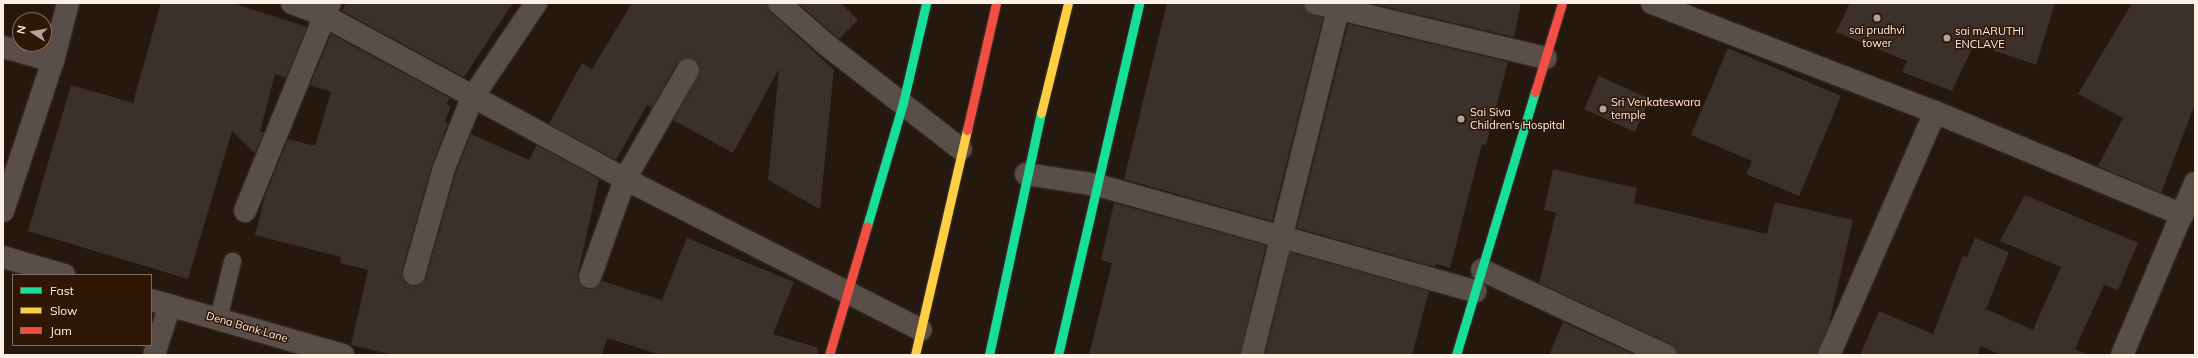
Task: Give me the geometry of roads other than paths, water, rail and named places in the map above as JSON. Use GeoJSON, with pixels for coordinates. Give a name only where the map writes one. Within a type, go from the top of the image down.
{"type":"FeatureCollection","features":[{"type":"Feature","properties":{"kind":"main road"},"geometry":{"type":"LineString","coordinates":[[829,355],[844,293],[903,103],[926,3]]}},
{"type":"Feature","properties":{"kind":"main road"},"geometry":{"type":"LineString","coordinates":[[915,355],[961,149],[996,3]]}},
{"type":"Feature","properties":{"kind":"main road"},"geometry":{"type":"LineString","coordinates":[[989,355],[1026,174],[1068,3]]}},
{"type":"Feature","properties":{"kind":"main road"},"geometry":{"type":"LineString","coordinates":[[1058,355],[1139,3]]}},
{"type":"Feature","properties":{"kind":"main road"},"geometry":{"type":"LineString","coordinates":[[1456,355],[1562,3]]}},
{"type":"Feature","properties":{"kind":"street"},"geometry":{"type":"LineString","coordinates":[[3,211],[53,61],[68,3]]}},
{"type":"Feature","properties":{"kind":"street"},"geometry":{"type":"LineString","coordinates":[[292,3],[326,9],[472,98],[844,293],[921,330]]}},
{"type":"Feature","properties":{"kind":"street"},"geometry":{"type":"LineString","coordinates":[[414,274],[444,168],[472,98],[536,3]]}},
{"type":"Feature","properties":{"kind":"street"},"geometry":{"type":"LineString","coordinates":[[779,3],[828,46],[961,149]]}},
{"type":"Feature","properties":{"kind":"street"},"geometry":{"type":"LineString","coordinates":[[1315,3],[1338,10],[1546,58]]}},
{"type":"Feature","properties":{"kind":"street"},"geometry":{"type":"LineString","coordinates":[[1663,5],[1935,112],[2182,215]]}},
{"type":"Feature","properties":{"kind":"street"},"geometry":{"type":"LineString","coordinates":[[245,211],[326,9]]}},
{"type":"Feature","properties":{"kind":"street"},"geometry":{"type":"LineString","coordinates":[[1252,355],[1338,10]]}},
{"type":"Feature","properties":{"kind":"street"},"geometry":{"type":"LineString","coordinates":[[3,47],[53,61]]}},
{"type":"Feature","properties":{"kind":"street"},"geometry":{"type":"LineString","coordinates":[[590,277],[625,179],[688,70]]}},
{"type":"Feature","properties":{"kind":"street"},"geometry":{"type":"LineString","coordinates":[[1828,355],[1935,112]]}},
{"type":"Feature","properties":{"kind":"street"},"geometry":{"type":"LineString","coordinates":[[1026,174],[1097,185],[1475,291]]}},
{"type":"Feature","properties":{"kind":"street"},"geometry":{"type":"LineString","coordinates":[[2122,355],[2195,184]]}},
{"type":"Feature","properties":{"kind":"street"},"geometry":{"type":"LineString","coordinates":[[3,257],[61,274]]}},
{"type":"Feature","properties":{"kind":"street"},"geometry":{"type":"LineString","coordinates":[[1482,270],[1665,355]]}},
{"type":"Feature","properties":{"kind":"street"},"geometry":{"type":"LineString","coordinates":[[154,355],[160,302]]}},
{"type":"Feature","properties":{"kind":"street","name":"Dena Bank Lane"},"geometry":{"type":"LineString","coordinates":[[160,302],[343,355]]}},
{"type":"Feature","properties":{"kind":"lane"},"geometry":{"type":"LineString","coordinates":[[218,319],[232,261]]}},
{"type":"Feature","properties":{"kind":"place","name":"sai prudhvi tower"},"geometry":{"type":"Point","coordinates":[1877,18]}},
{"type":"Feature","properties":{"kind":"place","name":"sai mARUTHI ENCLAVE"},"geometry":{"type":"Point","coordinates":[1947,38]}},
{"type":"Feature","properties":{"kind":"place","name":"Sri Venkateswara temple"},"geometry":{"type":"Point","coordinates":[1603,109]}},
{"type":"Feature","properties":{"kind":"place","name":"Sai Siva Children’s Hospital"},"geometry":{"type":"Point","coordinates":[1461,119]}}]}
